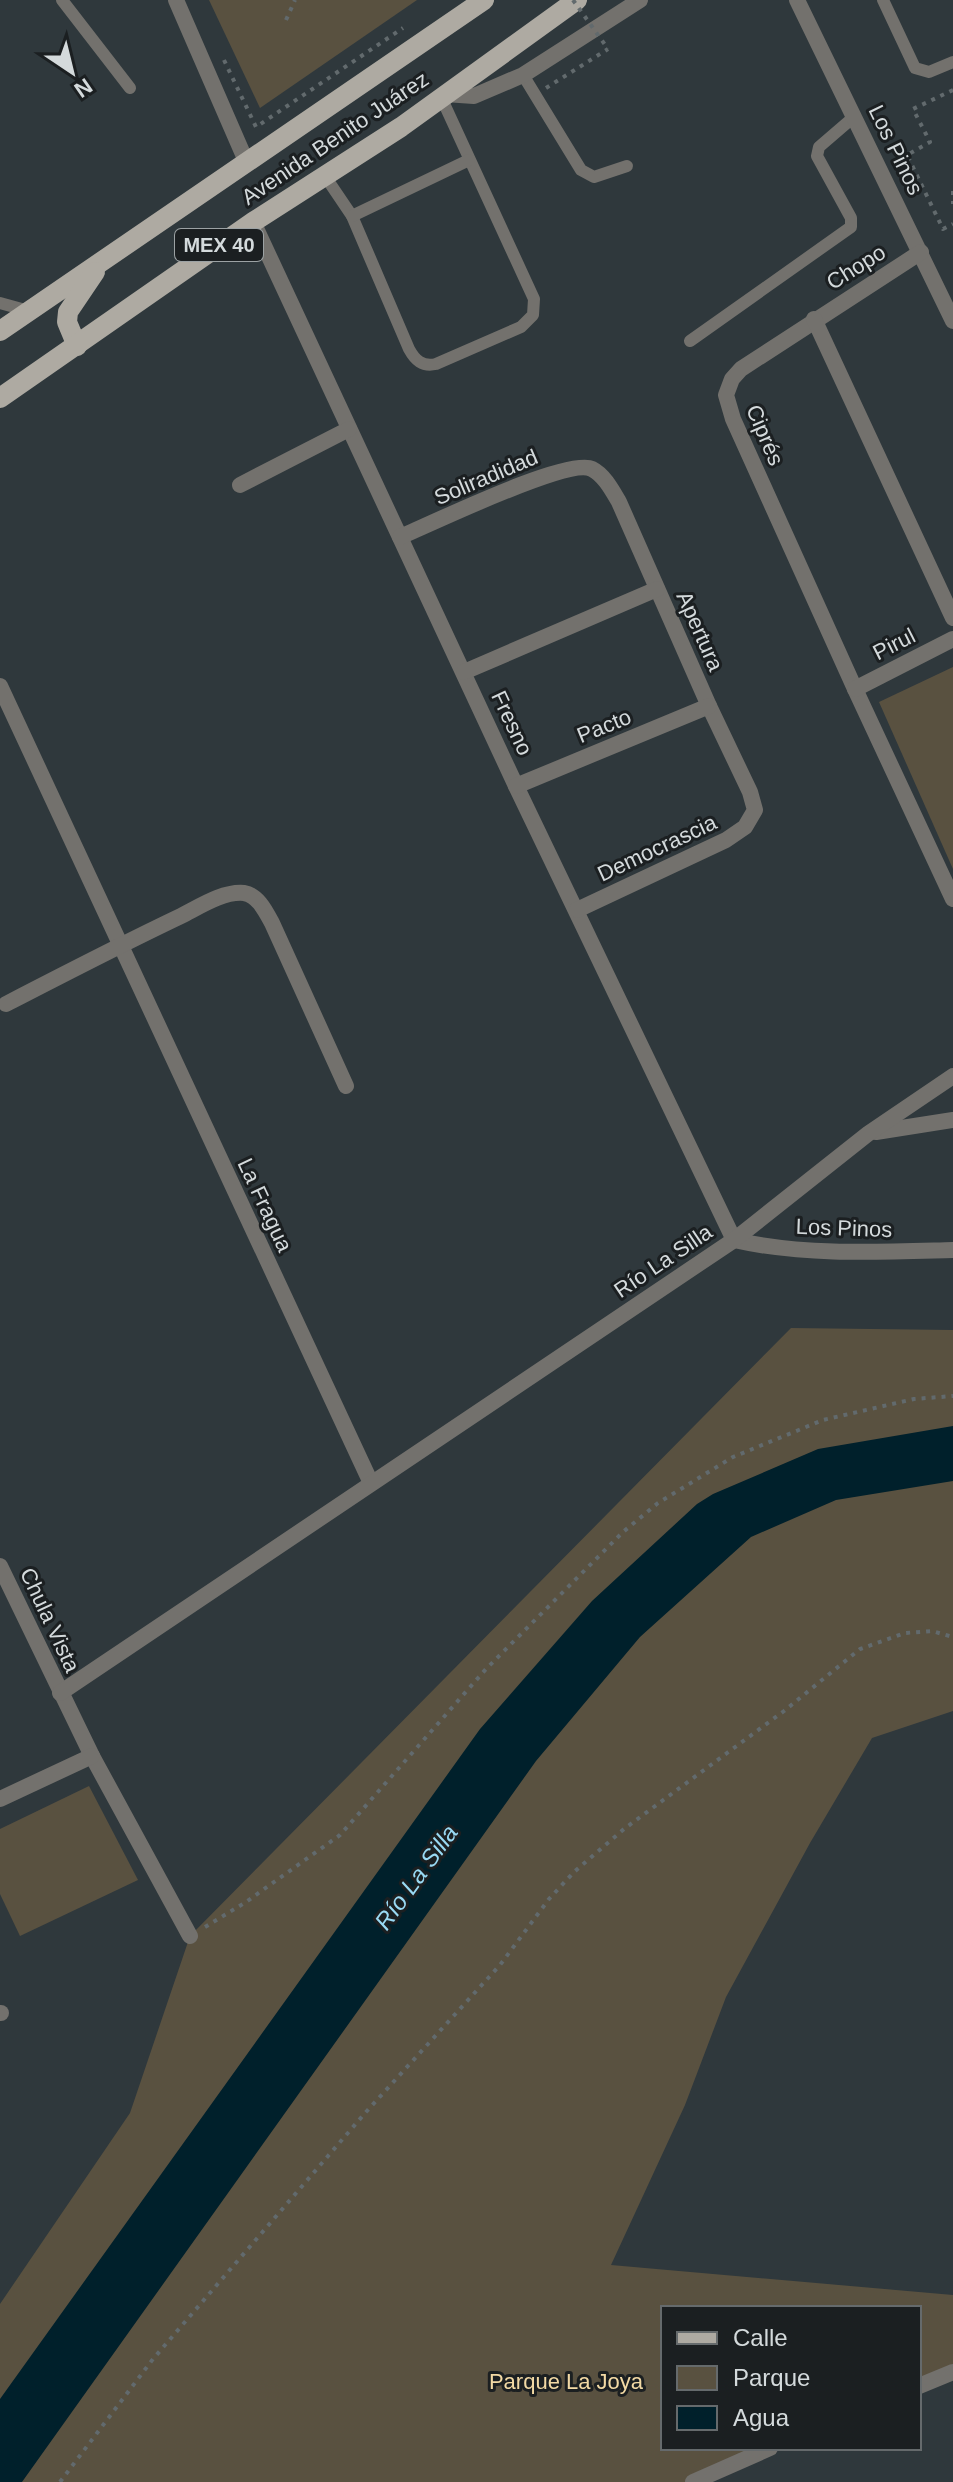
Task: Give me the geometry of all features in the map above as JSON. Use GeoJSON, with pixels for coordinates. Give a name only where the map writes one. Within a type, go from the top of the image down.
{"type":"FeatureCollection","features":[{"type":"Feature","properties":{"kind":"main road","name":"Avenida Benito Juárez"},"geometry":{"type":"LineString","coordinates":[[0,331],[484,0]]}},
{"type":"Feature","properties":{"kind":"main road","name":"Avenida Benito Juárez"},"geometry":{"type":"LineString","coordinates":[[0,398],[253,222],[401,127],[575,0]]}},
{"type":"Feature","properties":{"kind":"main road"},"geometry":{"type":"LineString","coordinates":[[77,346],[67,322],[68,312],[102,262]]}},
{"type":"Feature","properties":{"kind":"street"},"geometry":{"type":"LineString","coordinates":[[176,0],[246,161]]}},
{"type":"Feature","properties":{"kind":"street"},"geometry":{"type":"LineString","coordinates":[[443,95],[474,96],[523,75],[640,0]]}},
{"type":"Feature","properties":{"kind":"street","name":"Los Pinos"},"geometry":{"type":"LineString","coordinates":[[797,0],[953,321]]}},
{"type":"Feature","properties":{"kind":"street","name":"Fresno"},"geometry":{"type":"LineString","coordinates":[[253,222],[516,786],[734,1240]]}},
{"type":"Feature","properties":{"kind":"street","name":"Chopo"},"geometry":{"type":"LineString","coordinates":[[814,319],[921,252]]}},
{"type":"Feature","properties":{"kind":"street"},"geometry":{"type":"LineString","coordinates":[[814,319],[953,618]]}},
{"type":"Feature","properties":{"kind":"street","name":"Ciprés"},"geometry":{"type":"LineString","coordinates":[[814,319],[741,369],[732,379],[726,395],[733,419],[953,899]]}},
{"type":"Feature","properties":{"kind":"street"},"geometry":{"type":"LineString","coordinates":[[240,485],[349,429]]}},
{"type":"Feature","properties":{"kind":"street","name":"Soliradidad"},"geometry":{"type":"LineString","coordinates":[[400,537],[541,477],[577,467],[590,468]]}},
{"type":"Feature","properties":{"kind":"street","name":"Apertura"},"geometry":{"type":"LineString","coordinates":[[590,468],[601,477],[619,502],[754,803],[751,820]]}},
{"type":"Feature","properties":{"kind":"street"},"geometry":{"type":"LineString","coordinates":[[464,672],[657,589]]}},
{"type":"Feature","properties":{"kind":"street","name":"Pirul"},"geometry":{"type":"LineString","coordinates":[[855,689],[953,639]]}},
{"type":"Feature","properties":{"kind":"street","name":"La Fragua"},"geometry":{"type":"LineString","coordinates":[[0,686],[371,1483]]}},
{"type":"Feature","properties":{"kind":"street","name":"Pacto"},"geometry":{"type":"LineString","coordinates":[[516,786],[709,706]]}},
{"type":"Feature","properties":{"kind":"street","name":"Democrascia"},"geometry":{"type":"LineString","coordinates":[[577,910],[726,840],[751,820]]}},
{"type":"Feature","properties":{"kind":"street"},"geometry":{"type":"LineString","coordinates":[[6,1004],[119,945],[218,899],[249,894],[258,901],[272,923],[346,1086]]}},
{"type":"Feature","properties":{"kind":"street","name":"Río La Silla"},"geometry":{"type":"LineString","coordinates":[[60,1693],[734,1240],[869,1133],[953,1076]]}},
{"type":"Feature","properties":{"kind":"street"},"geometry":{"type":"LineString","coordinates":[[869,1133],[953,1120]]}},
{"type":"Feature","properties":{"kind":"street","name":"Los Pinos"},"geometry":{"type":"LineString","coordinates":[[734,1240],[779,1248],[884,1252],[953,1250]]}},
{"type":"Feature","properties":{"kind":"street","name":"Chula Vista"},"geometry":{"type":"LineString","coordinates":[[0,1566],[60,1693]]}},
{"type":"Feature","properties":{"kind":"street"},"geometry":{"type":"LineString","coordinates":[[60,1693],[190,1936]]}},
{"type":"Feature","properties":{"kind":"street"},"geometry":{"type":"LineString","coordinates":[[0,1799],[92,1756]]}},
{"type":"Feature","properties":{"kind":"street"},"geometry":{"type":"LineString","coordinates":[[921,2385],[953,2372]]}},
{"type":"Feature","properties":{"kind":"street"},"geometry":{"type":"LineString","coordinates":[[693,2482],[765,2450]]}},
{"type":"Feature","properties":{"kind":"lane"},"geometry":{"type":"LineString","coordinates":[[62,0],[130,88]]}},
{"type":"Feature","properties":{"kind":"lane"},"geometry":{"type":"LineString","coordinates":[[883,0],[915,68],[929,72],[953,62]]}},
{"type":"Feature","properties":{"kind":"lane"},"geometry":{"type":"LineString","coordinates":[[523,75],[581,170],[594,177],[627,166]]}},
{"type":"Feature","properties":{"kind":"lane"},"geometry":{"type":"LineString","coordinates":[[325,176],[352,216],[409,349],[418,361],[436,364],[521,327],[533,315],[534,299],[469,160],[443,95]]}},
{"type":"Feature","properties":{"kind":"lane"},"geometry":{"type":"LineString","coordinates":[[690,341],[851,227],[850,214],[817,156],[819,147],[855,116]]}},
{"type":"Feature","properties":{"kind":"lane"},"geometry":{"type":"LineString","coordinates":[[352,216],[469,160]]}},
{"type":"Feature","properties":{"kind":"lane"},"geometry":{"type":"LineString","coordinates":[[0,303],[29,311]]}},
{"type":"Feature","properties":{"kind":"path"},"geometry":{"type":"LineString","coordinates":[[286,20],[295,0]]}},
{"type":"Feature","properties":{"kind":"path"},"geometry":{"type":"LineString","coordinates":[[534,96],[608,49],[575,0]]}},
{"type":"Feature","properties":{"kind":"path"},"geometry":{"type":"LineString","coordinates":[[223,56],[256,127],[407,25]]}},
{"type":"Feature","properties":{"kind":"path"},"geometry":{"type":"LineString","coordinates":[[953,90],[913,109],[930,142],[907,155],[943,229],[953,224]]}},
{"type":"Feature","properties":{"kind":"path"},"geometry":{"type":"LineString","coordinates":[[953,191],[953,204]]}},
{"type":"Feature","properties":{"kind":"path"},"geometry":{"type":"LineString","coordinates":[[190,1936],[246,1902],[340,1835],[486,1669],[623,1532],[658,1503],[733,1457],[823,1420],[914,1399],[953,1396]]}},
{"type":"Feature","properties":{"kind":"path"},"geometry":{"type":"LineString","coordinates":[[60,2482],[153,2359],[366,2112],[500,1965],[549,1899],[574,1872],[636,1820],[784,1711],[860,1649],[905,1633],[932,1631],[953,1637]]}},
{"type":"Feature","properties":{"kind":"green space"},"geometry":{"type":"Polygon","coordinates":[[[209,0],[417,0],[260,108],[209,0]]]}},
{"type":"Feature","properties":{"kind":"green space"},"geometry":{"type":"Polygon","coordinates":[[[953,667],[953,869],[879,702],[953,667]]]}},
{"type":"Feature","properties":{"kind":"green space","name":"Parque La Joya"},"geometry":{"type":"Polygon","coordinates":[[[791,1328],[953,1330],[953,1711],[872,1738],[810,1843],[726,1997],[685,2105],[611,2265],[953,2295],[953,2370],[921,2383],[921,2306],[661,2306],[661,2450],[765,2450],[694,2482],[0,2482],[0,2304],[130,2113],[190,1936],[791,1328]]]}},
{"type":"Feature","properties":{"kind":"green space"},"geometry":{"type":"Polygon","coordinates":[[[89,1786],[138,1880],[20,1936],[0,1894],[0,1829],[89,1786]]]}},
{"type":"Feature","properties":{"kind":"water"},"geometry":{"type":"Polygon","coordinates":[[[953,1426],[953,1481],[836,1500],[751,1537],[640,1637],[536,1761],[22,2482],[0,2482],[0,2399],[480,1729],[592,1601],[697,1504],[713,1494],[818,1449],[953,1426]]]}}]}
